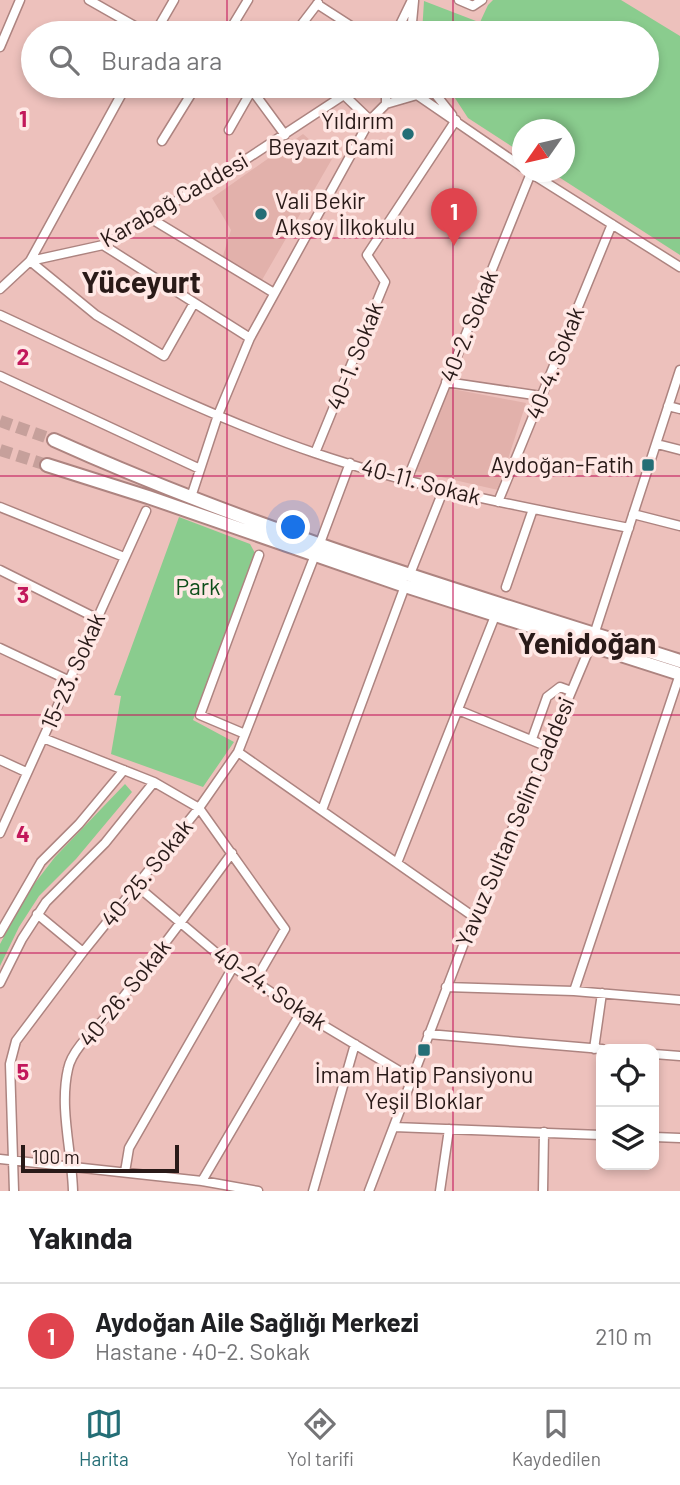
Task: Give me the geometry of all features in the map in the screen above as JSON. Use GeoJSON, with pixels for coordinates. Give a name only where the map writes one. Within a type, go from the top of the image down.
{"type":"FeatureCollection","features":[{"type":"Feature","properties":{"kind":"main road"},"geometry":{"type":"LineString","coordinates":[[54,440],[138,478],[317,549]]}},
{"type":"Feature","properties":{"kind":"main road"},"geometry":{"type":"LineString","coordinates":[[47,466],[317,549],[407,580],[680,661]]}},
{"type":"Feature","properties":{"kind":"main road"},"geometry":{"type":"LineString","coordinates":[[407,580],[495,616],[680,674]]}},
{"type":"Feature","properties":{"kind":"street"},"geometry":{"type":"LineString","coordinates":[[0,47],[20,0]]}},
{"type":"Feature","properties":{"kind":"street"},"geometry":{"type":"LineString","coordinates":[[89,0],[126,21]]}},
{"type":"Feature","properties":{"kind":"street"},"geometry":{"type":"LineString","coordinates":[[162,21],[174,0]]}},
{"type":"Feature","properties":{"kind":"street"},"geometry":{"type":"LineString","coordinates":[[235,21],[248,0]]}},
{"type":"Feature","properties":{"kind":"street"},"geometry":{"type":"LineString","coordinates":[[402,21],[413,0]]}},
{"type":"Feature","properties":{"kind":"street"},"geometry":{"type":"LineString","coordinates":[[412,21],[413,0]]}},
{"type":"Feature","properties":{"kind":"street"},"geometry":{"type":"LineString","coordinates":[[459,0],[473,6],[482,0]]}},
{"type":"Feature","properties":{"kind":"street"},"geometry":{"type":"LineString","coordinates":[[304,21],[318,2],[345,21]]}},
{"type":"Feature","properties":{"kind":"street"},"geometry":{"type":"LineString","coordinates":[[0,289],[30,261],[119,98]]}},
{"type":"Feature","properties":{"kind":"street"},"geometry":{"type":"LineString","coordinates":[[162,141],[189,98]]}},
{"type":"Feature","properties":{"kind":"street"},"geometry":{"type":"LineString","coordinates":[[229,130],[245,98]]}},
{"type":"Feature","properties":{"kind":"street"},"geometry":{"type":"LineString","coordinates":[[259,98],[285,135]]}},
{"type":"Feature","properties":{"kind":"street","name":"Karabağ Caddesi"},"geometry":{"type":"LineString","coordinates":[[30,261],[103,245],[285,135],[340,98]]}},
{"type":"Feature","properties":{"kind":"street"},"geometry":{"type":"LineString","coordinates":[[347,98],[369,120]]}},
{"type":"Feature","properties":{"kind":"street"},"geometry":{"type":"LineString","coordinates":[[386,98],[386,104]]}},
{"type":"Feature","properties":{"kind":"street"},"geometry":{"type":"LineString","coordinates":[[191,497],[218,415],[250,338],[274,293],[369,120],[386,104],[407,98]]}},
{"type":"Feature","properties":{"kind":"street"},"geometry":{"type":"LineString","coordinates":[[422,98],[512,159]]}},
{"type":"Feature","properties":{"kind":"street"},"geometry":{"type":"LineString","coordinates":[[439,98],[456,120]]}},
{"type":"Feature","properties":{"kind":"street","name":"40-1. Sokak"},"geometry":{"type":"LineString","coordinates":[[315,453],[385,282],[367,255],[456,120]]}},
{"type":"Feature","properties":{"kind":"street","name":"40-2. Sokak"},"geometry":{"type":"LineString","coordinates":[[407,480],[526,182]]}},
{"type":"Feature","properties":{"kind":"street"},"geometry":{"type":"LineString","coordinates":[[546,182],[680,267]]}},
{"type":"Feature","properties":{"kind":"street"},"geometry":{"type":"LineString","coordinates":[[150,218],[274,293]]}},
{"type":"Feature","properties":{"kind":"street","name":"40-4. Sokak"},"geometry":{"type":"LineString","coordinates":[[498,502],[612,224]]}},
{"type":"Feature","properties":{"kind":"street"},"geometry":{"type":"LineString","coordinates":[[103,245],[250,338]]}},
{"type":"Feature","properties":{"kind":"street"},"geometry":{"type":"LineString","coordinates":[[30,261],[96,315],[164,356],[194,303]]}},
{"type":"Feature","properties":{"kind":"street","name":"40-11. Sokak"},"geometry":{"type":"LineString","coordinates":[[0,315],[218,415],[315,453],[443,491],[629,527]]}},
{"type":"Feature","properties":{"kind":"street","name":"Yavuz Sultan Selim Caddesi"},"geometry":{"type":"LineString","coordinates":[[369,1191],[474,917],[590,646],[680,370]]}},
{"type":"Feature","properties":{"kind":"street"},"geometry":{"type":"LineString","coordinates":[[0,376],[200,469]]}},
{"type":"Feature","properties":{"kind":"street"},"geometry":{"type":"LineString","coordinates":[[446,383],[541,396]]}},
{"type":"Feature","properties":{"kind":"street"},"geometry":{"type":"LineString","coordinates":[[668,406],[680,409]]}},
{"type":"Feature","properties":{"kind":"street"},"geometry":{"type":"LineString","coordinates":[[657,444],[680,450]]}},
{"type":"Feature","properties":{"kind":"street","name":"40-25. Sokak"},"geometry":{"type":"LineString","coordinates":[[14,1191],[10,1065],[16,1041],[83,952],[200,808],[238,752],[350,463]]}},
{"type":"Feature","properties":{"kind":"street"},"geometry":{"type":"LineString","coordinates":[[322,810],[443,491]]}},
{"type":"Feature","properties":{"kind":"street"},"geometry":{"type":"LineString","coordinates":[[0,507],[124,557]]}},
{"type":"Feature","properties":{"kind":"street"},"geometry":{"type":"LineString","coordinates":[[506,587],[533,509]]}},
{"type":"Feature","properties":{"kind":"street","name":"15-23. Sokak"},"geometry":{"type":"LineString","coordinates":[[1,829],[146,511]]}},
{"type":"Feature","properties":{"kind":"street"},"geometry":{"type":"LineString","coordinates":[[633,514],[680,526]]}},
{"type":"Feature","properties":{"kind":"street"},"geometry":{"type":"LineString","coordinates":[[245,734],[201,715],[259,555]]}},
{"type":"Feature","properties":{"kind":"street"},"geometry":{"type":"LineString","coordinates":[[0,570],[96,618]]}},
{"type":"Feature","properties":{"kind":"street"},"geometry":{"type":"LineString","coordinates":[[397,863],[495,616]]}},
{"type":"Feature","properties":{"kind":"street"},"geometry":{"type":"LineString","coordinates":[[0,648],[70,681]]}},
{"type":"Feature","properties":{"kind":"street"},"geometry":{"type":"LineString","coordinates":[[574,991],[680,674]]}},
{"type":"Feature","properties":{"kind":"street"},"geometry":{"type":"LineString","coordinates":[[532,739],[547,697],[560,687],[571,691]]}},
{"type":"Feature","properties":{"kind":"street"},"geometry":{"type":"LineString","coordinates":[[458,710],[548,747]]}},
{"type":"Feature","properties":{"kind":"street"},"geometry":{"type":"LineString","coordinates":[[43,738],[154,782],[200,808],[285,929],[255,981]]}},
{"type":"Feature","properties":{"kind":"street"},"geometry":{"type":"LineString","coordinates":[[238,752],[474,917]]}},
{"type":"Feature","properties":{"kind":"street"},"geometry":{"type":"LineString","coordinates":[[0,760],[26,772]]}},
{"type":"Feature","properties":{"kind":"street"},"geometry":{"type":"LineString","coordinates":[[0,933],[41,862],[79,824],[124,770]]}},
{"type":"Feature","properties":{"kind":"street"},"geometry":{"type":"LineString","coordinates":[[0,983],[46,902],[105,843],[154,782]]}},
{"type":"Feature","properties":{"kind":"street","name":"40-26. Sokak"},"geometry":{"type":"LineString","coordinates":[[73,1191],[66,1088],[68,1068],[73,1055],[114,1009],[232,853]]}},
{"type":"Feature","properties":{"kind":"street","name":"40-24. Sokak"},"geometry":{"type":"LineString","coordinates":[[137,886],[233,967],[301,1012],[411,1078]]}},
{"type":"Feature","properties":{"kind":"street"},"geometry":{"type":"LineString","coordinates":[[37,914],[83,952]]}},
{"type":"Feature","properties":{"kind":"street"},"geometry":{"type":"LineString","coordinates":[[125,1172],[129,1148],[233,967]]}},
{"type":"Feature","properties":{"kind":"street"},"geometry":{"type":"LineString","coordinates":[[446,987],[574,991],[680,999]]}},
{"type":"Feature","properties":{"kind":"street"},"geometry":{"type":"LineString","coordinates":[[598,1044],[602,993]]}},
{"type":"Feature","properties":{"kind":"street"},"geometry":{"type":"LineString","coordinates":[[202,1181],[301,1012]]}},
{"type":"Feature","properties":{"kind":"street"},"geometry":{"type":"LineString","coordinates":[[428,1034],[596,1049]]}},
{"type":"Feature","properties":{"kind":"street"},"geometry":{"type":"LineString","coordinates":[[313,1191],[355,1044]]}},
{"type":"Feature","properties":{"kind":"street"},"geometry":{"type":"LineString","coordinates":[[659,1054],[680,1056]]}},
{"type":"Feature","properties":{"kind":"street"},"geometry":{"type":"LineString","coordinates":[[394,1127],[596,1135]]}},
{"type":"Feature","properties":{"kind":"street"},"geometry":{"type":"LineString","coordinates":[[440,1191],[449,1129]]}},
{"type":"Feature","properties":{"kind":"street"},"geometry":{"type":"LineString","coordinates":[[543,1191],[544,1132]]}},
{"type":"Feature","properties":{"kind":"street"},"geometry":{"type":"LineString","coordinates":[[659,1137],[680,1138]]}},
{"type":"Feature","properties":{"kind":"street"},"geometry":{"type":"LineString","coordinates":[[0,1159],[202,1181],[258,1191]]}},
{"type":"Feature","properties":{"kind":"shaded area","name":"Vali Bekir Aksoy İlkokulu"},"geometry":{"type":"Polygon","coordinates":[[[303,134],[332,159],[262,280],[222,259],[231,230],[212,198],[303,134]]]}},
{"type":"Feature","properties":{"kind":"shaded area"},"geometry":{"type":"Polygon","coordinates":[[[447,388],[526,403],[498,490],[415,471],[447,388]]]}},
{"type":"Feature","properties":{"kind":"green space"},"geometry":{"type":"Polygon","coordinates":[[[493,0],[621,0],[655,21],[481,21],[493,0]]]}},
{"type":"Feature","properties":{"kind":"green space"},"geometry":{"type":"Polygon","coordinates":[[[424,1],[476,21],[423,21],[424,1]]]}},
{"type":"Feature","properties":{"kind":"green space"},"geometry":{"type":"Polygon","coordinates":[[[659,23],[680,36],[680,255],[567,182],[575,182],[575,119],[512,119],[512,147],[468,118],[455,98],[659,98],[659,23]]]}},
{"type":"Feature","properties":{"kind":"green space","name":"Park"},"geometry":{"type":"Polygon","coordinates":[[[179,517],[250,544],[255,553],[193,720],[234,742],[203,787],[111,754],[121,696],[114,695],[179,517]]]}},
{"type":"Feature","properties":{"kind":"green space"},"geometry":{"type":"Polygon","coordinates":[[[125,784],[132,792],[76,859],[39,896],[19,927],[0,966],[0,944],[28,892],[55,857],[125,784]]]}},
{"type":"Feature","properties":{"kind":"tunnel"},"geometry":{"type":"LineString","coordinates":[[0,421],[54,440]]}},
{"type":"Feature","properties":{"kind":"tunnel"},"geometry":{"type":"LineString","coordinates":[[0,450],[47,465]]}},
{"type":"Feature","properties":{"kind":"place","name":"Yıldırım Beyazıt Cami"},"geometry":{"type":"Point","coordinates":[408,134]}},
{"type":"Feature","properties":{"kind":"place","name":"Vali Bekir Aksoy İlkokulu"},"geometry":{"type":"Point","coordinates":[261,214]}},
{"type":"Feature","properties":{"kind":"place","name":"Aydoğan Aile Sağlığı Merkezi"},"geometry":{"type":"Point","coordinates":[454,246]}},
{"type":"Feature","properties":{"kind":"place","name":"Aydoğan-Fatih"},"geometry":{"type":"Point","coordinates":[648,465]}},
{"type":"Feature","properties":{"kind":"place","name":"İmam Hatip Pansiyonu Yeşil Bloklar"},"geometry":{"type":"Point","coordinates":[424,1050]}},
{"type":"Feature","properties":{"kind":"district","name":"Yüceyurt"},"geometry":{"type":"Point","coordinates":[141,283]}},
{"type":"Feature","properties":{"kind":"district","name":"Yenidoğan"},"geometry":{"type":"Point","coordinates":[587,644]}}]}
